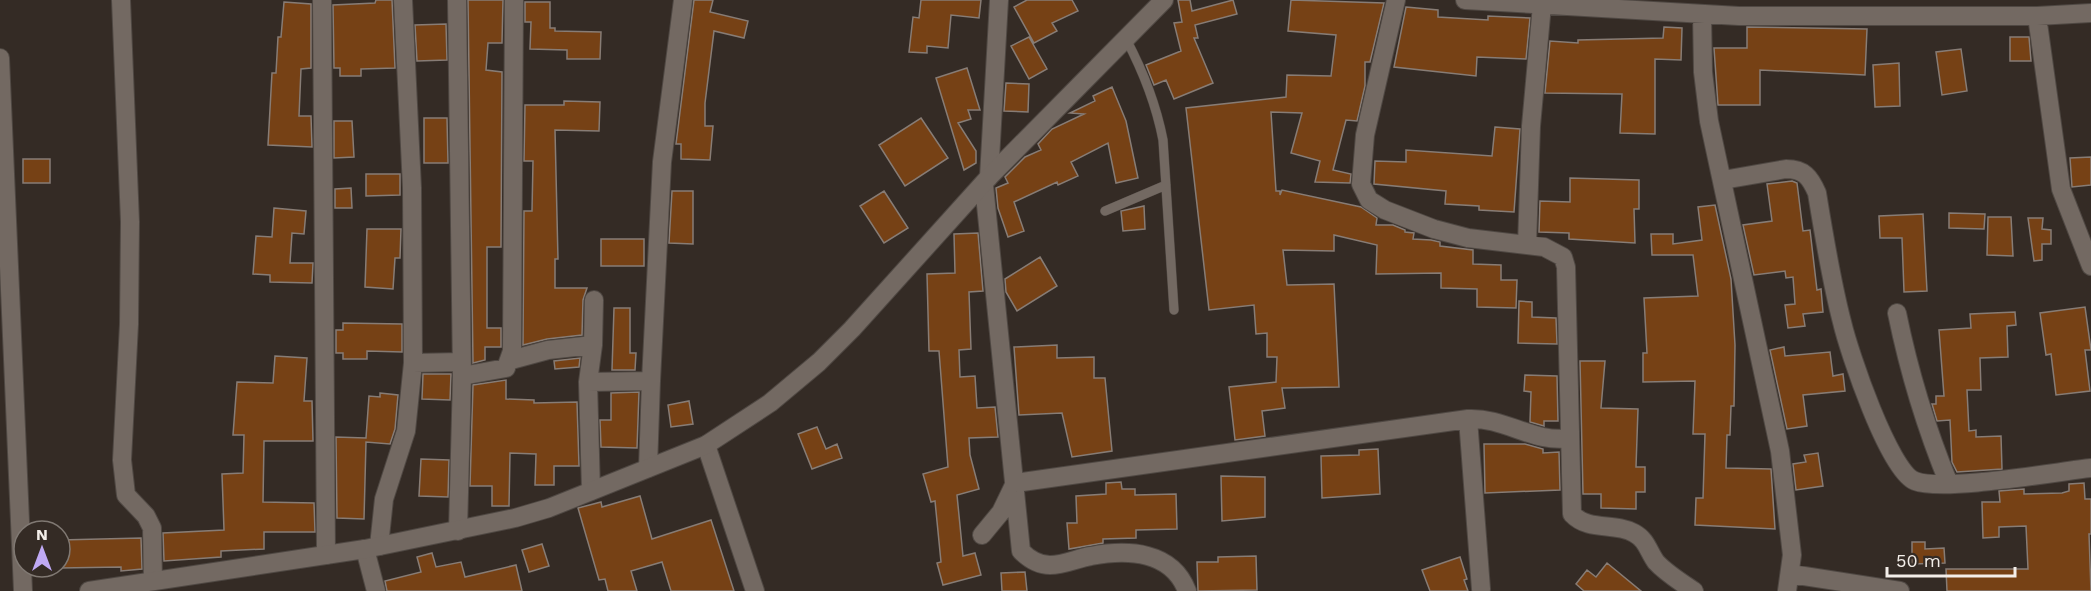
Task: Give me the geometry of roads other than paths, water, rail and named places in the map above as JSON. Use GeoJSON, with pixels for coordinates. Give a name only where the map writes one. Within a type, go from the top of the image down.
{"type":"FeatureCollection","features":[{"type":"Feature","properties":{"kind":"street"},"geometry":{"type":"LineString","coordinates":[[121,0],[130,222],[122,470],[126,495],[146,516],[152,528],[153,581]]}},
{"type":"Feature","properties":{"kind":"street"},"geometry":{"type":"LineString","coordinates":[[322,0],[326,555]]}},
{"type":"Feature","properties":{"kind":"street"},"geometry":{"type":"LineString","coordinates":[[376,591],[372,547],[384,499],[403,445],[414,363],[412,188],[403,0]]}},
{"type":"Feature","properties":{"kind":"street"},"geometry":{"type":"LineString","coordinates":[[457,0],[462,369],[458,531]]}},
{"type":"Feature","properties":{"kind":"street"},"geometry":{"type":"LineString","coordinates":[[414,363],[462,369],[500,370],[506,368],[511,360],[514,333],[514,0]]}},
{"type":"Feature","properties":{"kind":"street"},"geometry":{"type":"LineString","coordinates":[[648,468],[662,162],[683,0]]}},
{"type":"Feature","properties":{"kind":"street"},"geometry":{"type":"LineString","coordinates":[[999,0],[987,181],[1022,551],[1029,559],[1049,565],[1091,556],[1135,553],[1170,565],[1182,578],[1188,591]]}},
{"type":"Feature","properties":{"kind":"street"},"geometry":{"type":"LineString","coordinates":[[89,591],[326,555],[458,531],[549,508],[706,445],[770,403],[819,362],[987,181],[1164,0]]}},
{"type":"Feature","properties":{"kind":"street"},"geometry":{"type":"LineString","coordinates":[[1396,0],[1365,135],[1362,189],[1369,200],[1385,210],[1434,229],[1468,238],[1527,245],[1558,252],[1563,257],[1566,267],[1572,514],[1578,521],[1623,528],[1640,537],[1657,563],[1694,591]]}},
{"type":"Feature","properties":{"kind":"street"},"geometry":{"type":"LineString","coordinates":[[1465,0],[1702,14],[1741,8],[1893,8],[2037,16],[2091,12]]}},
{"type":"Feature","properties":{"kind":"street"},"geometry":{"type":"LineString","coordinates":[[1527,245],[1530,126],[1542,5]]}},
{"type":"Feature","properties":{"kind":"street"},"geometry":{"type":"LineString","coordinates":[[1702,14],[1703,72],[1709,121],[1724,180],[1780,451],[1791,529],[1789,583],[1900,591]]}},
{"type":"Feature","properties":{"kind":"street"},"geometry":{"type":"LineString","coordinates":[[2037,16],[2061,189],[2091,266]]}},
{"type":"Feature","properties":{"kind":"street"},"geometry":{"type":"LineString","coordinates":[[0,57],[2,198],[23,591]]}},
{"type":"Feature","properties":{"kind":"street"},"geometry":{"type":"LineString","coordinates":[[1724,180],[1786,169],[1797,169],[1810,178],[1817,193],[1842,323],[1882,434],[1904,474],[1920,482],[1949,484],[2091,468]]}},
{"type":"Feature","properties":{"kind":"street"},"geometry":{"type":"LineString","coordinates":[[591,491],[588,382],[593,345],[594,300]]}},
{"type":"Feature","properties":{"kind":"street"},"geometry":{"type":"LineString","coordinates":[[1897,313],[1908,370],[1949,484]]}},
{"type":"Feature","properties":{"kind":"street"},"geometry":{"type":"LineString","coordinates":[[511,360],[548,350],[593,345]]}},
{"type":"Feature","properties":{"kind":"street"},"geometry":{"type":"LineString","coordinates":[[588,382],[651,381]]}},
{"type":"Feature","properties":{"kind":"street"},"geometry":{"type":"LineString","coordinates":[[1015,483],[1468,419],[1496,420],[1547,439],[1570,438]]}},
{"type":"Feature","properties":{"kind":"street"},"geometry":{"type":"LineString","coordinates":[[1468,419],[1482,589]]}},
{"type":"Feature","properties":{"kind":"street"},"geometry":{"type":"LineString","coordinates":[[706,445],[755,591]]}},
{"type":"Feature","properties":{"kind":"street"},"geometry":{"type":"LineString","coordinates":[[982,535],[1001,512],[1015,483]]}},
{"type":"Feature","properties":{"kind":"lane"},"geometry":{"type":"LineString","coordinates":[[1126,39],[1138,61],[1158,115],[1166,186],[1174,310]]}},
{"type":"Feature","properties":{"kind":"lane"},"geometry":{"type":"LineString","coordinates":[[1105,211],[1166,186]]}}]}
